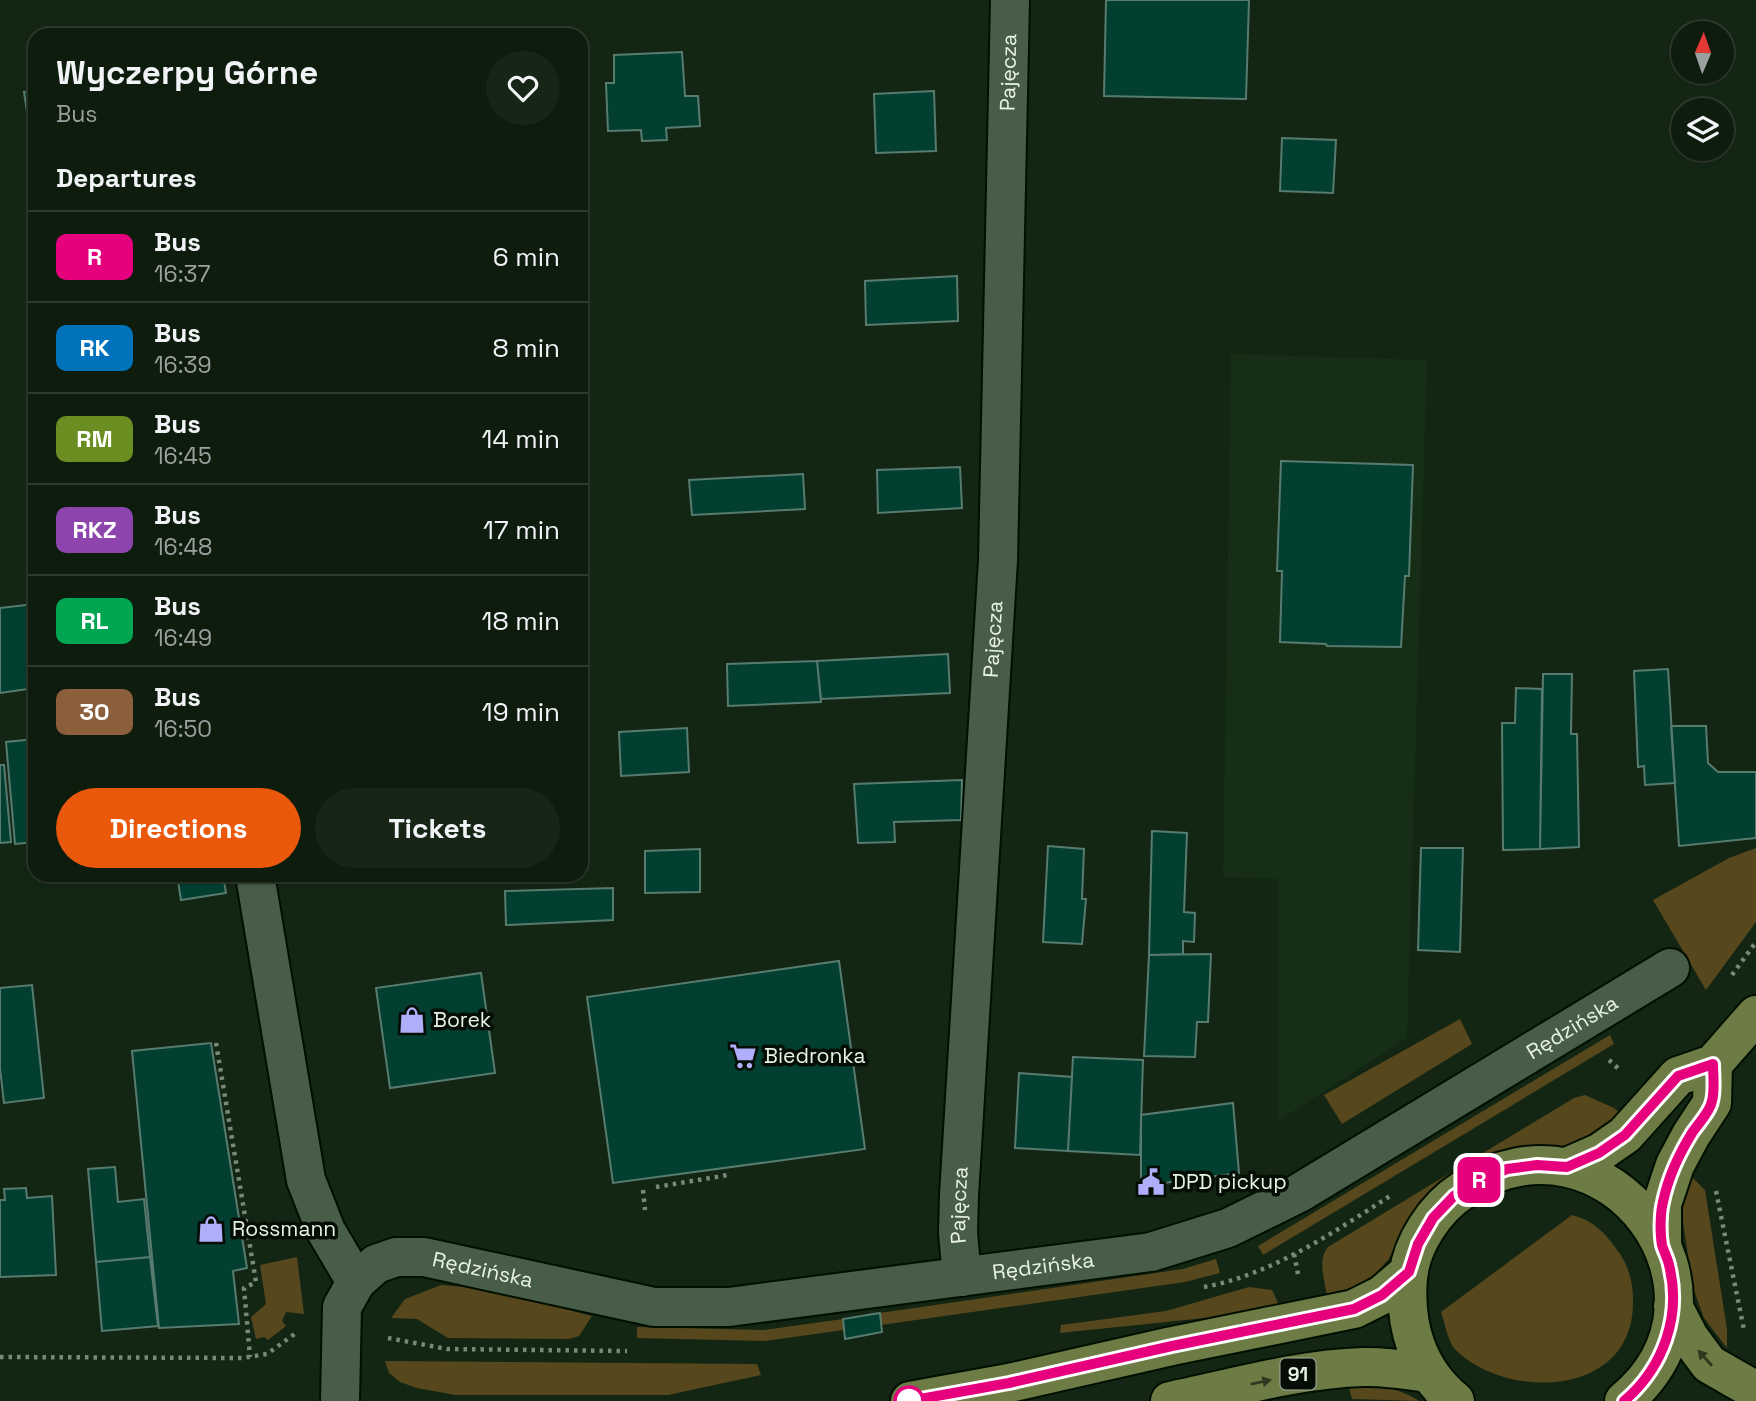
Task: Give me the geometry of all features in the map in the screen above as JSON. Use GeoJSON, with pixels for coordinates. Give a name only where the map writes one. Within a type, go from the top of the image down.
{"type":"FeatureCollection","features":[{"type":"Feature","properties":{"kind":"main road"},"geometry":{"type":"LineString","coordinates":[[1567,1167],[1599,1153],[1625,1135],[1678,1076],[1713,1064],[1756,1015]]}},
{"type":"Feature","properties":{"kind":"main road"},"geometry":{"type":"LineString","coordinates":[[1662,1244],[1662,1204],[1675,1165],[1712,1103],[1713,1064]]}},
{"type":"Feature","properties":{"kind":"main road"},"geometry":{"type":"LineString","coordinates":[[1455,1401],[1428,1373],[1416,1349],[1409,1324],[1406,1299],[1409,1272],[1418,1244],[1428,1227],[1454,1196],[1479,1180],[1507,1169],[1537,1165],[1567,1167],[1614,1187],[1650,1222],[1662,1244],[1669,1265],[1673,1306],[1668,1338],[1655,1366],[1636,1391],[1624,1401]]}},
{"type":"Feature","properties":{"kind":"main road"},"geometry":{"type":"LineString","coordinates":[[909,1401],[1009,1383],[1354,1309],[1382,1295],[1409,1272]]}},
{"type":"Feature","properties":{"kind":"main road"},"geometry":{"type":"LineString","coordinates":[[1673,1306],[1689,1338],[1709,1364],[1756,1391]]}},
{"type":"Feature","properties":{"kind":"main road","name":"91"},"geometry":{"type":"LineString","coordinates":[[1170,1401],[1298,1374],[1350,1368],[1390,1367],[1428,1373]]}},
{"type":"Feature","properties":{"kind":"street","name":"Pajęcza"},"geometry":{"type":"LineString","coordinates":[[962,1277],[958,1195],[998,560],[1010,0]]}},
{"type":"Feature","properties":{"kind":"street"},"geometry":{"type":"LineString","coordinates":[[256,882],[306,1180],[326,1231],[356,1282],[342,1307],[340,1401]]}},
{"type":"Feature","properties":{"kind":"street","name":"Rędzińska"},"geometry":{"type":"LineString","coordinates":[[356,1282],[376,1264],[396,1257],[424,1257],[654,1307],[730,1307],[1152,1252],[1199,1239],[1237,1224],[1299,1193],[1670,968]]}},
{"type":"Feature","properties":{"kind":"path"},"geometry":{"type":"LineString","coordinates":[[216,1043],[256,1282],[244,1288],[250,1357]]}},
{"type":"Feature","properties":{"kind":"path"},"geometry":{"type":"LineString","coordinates":[[656,1187],[728,1175]]}},
{"type":"Feature","properties":{"kind":"path"},"geometry":{"type":"LineString","coordinates":[[1714,1184],[1744,1331]]}},
{"type":"Feature","properties":{"kind":"path"},"geometry":{"type":"LineString","coordinates":[[643,1189],[645,1210]]}},
{"type":"Feature","properties":{"kind":"path"},"geometry":{"type":"LineString","coordinates":[[0,1357],[250,1357],[267,1354],[293,1333]]}},
{"type":"Feature","properties":{"kind":"shaded area"},"geometry":{"type":"Polygon","coordinates":[[[1231,354],[1427,360],[1407,1038],[1278,1121],[1278,879],[1223,877],[1231,354]]]}},
{"type":"Feature","properties":{"kind":"shaded area"},"geometry":{"type":"Polygon","coordinates":[[[1756,848],[1756,922],[1706,990],[1653,900],[1729,858],[1756,848]]]}},
{"type":"Feature","properties":{"kind":"shaded area"},"geometry":{"type":"Polygon","coordinates":[[[1460,1019],[1472,1044],[1342,1124],[1324,1095],[1460,1019]]]}},
{"type":"Feature","properties":{"kind":"shaded area"},"geometry":{"type":"Polygon","coordinates":[[[1610,1035],[1614,1044],[1263,1255],[1258,1246],[1610,1035]]]}},
{"type":"Feature","properties":{"kind":"shaded area"},"geometry":{"type":"Polygon","coordinates":[[[1585,1095],[1614,1108],[1625,1117],[1575,1151],[1503,1152],[1482,1158],[1456,1173],[1402,1235],[1388,1260],[1374,1275],[1354,1287],[1327,1297],[1322,1264],[1328,1247],[1574,1098],[1585,1095]]]}},
{"type":"Feature","properties":{"kind":"shaded area"},"geometry":{"type":"Polygon","coordinates":[[[1692,1177],[1705,1190],[1727,1329],[1727,1348],[1704,1318],[1693,1288],[1683,1222],[1683,1207],[1692,1177]]]}},
{"type":"Feature","properties":{"kind":"shaded area"},"geometry":{"type":"Polygon","coordinates":[[[1572,1215],[1594,1225],[1605,1234],[1623,1259],[1630,1276],[1633,1299],[1628,1332],[1613,1357],[1590,1373],[1562,1381],[1532,1382],[1502,1376],[1475,1365],[1453,1347],[1441,1312],[1572,1215]]]}},
{"type":"Feature","properties":{"kind":"shaded area"},"geometry":{"type":"Polygon","coordinates":[[[297,1257],[304,1314],[286,1312],[282,1321],[286,1326],[268,1340],[264,1337],[256,1339],[251,1317],[266,1304],[260,1265],[297,1257]]]}},
{"type":"Feature","properties":{"kind":"shaded area"},"geometry":{"type":"Polygon","coordinates":[[[1216,1259],[1220,1273],[1185,1282],[881,1325],[880,1313],[1183,1269],[1216,1259]]]}},
{"type":"Feature","properties":{"kind":"shaded area"},"geometry":{"type":"Polygon","coordinates":[[[441,1285],[488,1289],[592,1316],[579,1336],[569,1339],[448,1338],[417,1319],[391,1318],[405,1299],[441,1285]]]}},
{"type":"Feature","properties":{"kind":"shaded area"},"geometry":{"type":"Polygon","coordinates":[[[1249,1287],[1272,1290],[1279,1305],[1233,1315],[1060,1333],[1061,1325],[1166,1311],[1249,1287]]]}},
{"type":"Feature","properties":{"kind":"shaded area"},"geometry":{"type":"Polygon","coordinates":[[[843,1319],[844,1330],[765,1341],[637,1338],[637,1327],[764,1330],[843,1319]]]}},
{"type":"Feature","properties":{"kind":"shaded area"},"geometry":{"type":"Polygon","coordinates":[[[385,1361],[757,1364],[761,1375],[668,1395],[455,1395],[400,1382],[389,1373],[385,1361]]]}},
{"type":"Feature","properties":{"kind":"shaded area"},"geometry":{"type":"Polygon","coordinates":[[[1348,1384],[1394,1389],[1419,1401],[1352,1399],[1348,1384]]]}},
{"type":"Feature","properties":{"kind":"building"},"geometry":{"type":"Polygon","coordinates":[[[1106,0],[1249,0],[1246,99],[1104,96],[1106,0]]]}},
{"type":"Feature","properties":{"kind":"building"},"geometry":{"type":"Polygon","coordinates":[[[682,52],[685,96],[698,96],[700,126],[666,128],[667,140],[642,141],[641,130],[608,131],[606,83],[614,83],[614,55],[682,52]]]}},
{"type":"Feature","properties":{"kind":"building"},"geometry":{"type":"Polygon","coordinates":[[[934,91],[936,151],[876,153],[874,94],[934,91]]]}},
{"type":"Feature","properties":{"kind":"building"},"geometry":{"type":"Polygon","coordinates":[[[24,92],[28,92],[28,119],[24,92]]]}},
{"type":"Feature","properties":{"kind":"building"},"geometry":{"type":"Polygon","coordinates":[[[1282,138],[1336,140],[1333,193],[1280,191],[1282,138]]]}},
{"type":"Feature","properties":{"kind":"building"},"geometry":{"type":"Polygon","coordinates":[[[957,276],[958,321],[866,325],[865,281],[957,276]]]}},
{"type":"Feature","properties":{"kind":"building"},"geometry":{"type":"Polygon","coordinates":[[[1281,461],[1413,465],[1409,576],[1405,576],[1401,647],[1280,642],[1282,571],[1277,571],[1281,461]]]}},
{"type":"Feature","properties":{"kind":"building"},"geometry":{"type":"Polygon","coordinates":[[[960,467],[962,508],[878,513],[877,470],[960,467]]]}},
{"type":"Feature","properties":{"kind":"building"},"geometry":{"type":"Polygon","coordinates":[[[803,474],[805,509],[692,515],[689,480],[803,474]]]}},
{"type":"Feature","properties":{"kind":"building"},"geometry":{"type":"Polygon","coordinates":[[[28,605],[28,689],[0,693],[0,608],[28,605]]]}},
{"type":"Feature","properties":{"kind":"building"},"geometry":{"type":"Polygon","coordinates":[[[948,654],[950,693],[821,699],[817,661],[948,654]]]}},
{"type":"Feature","properties":{"kind":"building"},"geometry":{"type":"Polygon","coordinates":[[[817,661],[821,702],[728,706],[727,664],[817,661]]]}},
{"type":"Feature","properties":{"kind":"building"},"geometry":{"type":"Polygon","coordinates":[[[1668,669],[1675,783],[1645,785],[1644,766],[1638,767],[1634,671],[1668,669]]]}},
{"type":"Feature","properties":{"kind":"building"},"geometry":{"type":"Polygon","coordinates":[[[1543,674],[1572,674],[1571,734],[1577,734],[1579,847],[1540,849],[1543,674]]]}},
{"type":"Feature","properties":{"kind":"building"},"geometry":{"type":"Polygon","coordinates":[[[1516,688],[1542,689],[1540,849],[1503,850],[1502,723],[1515,723],[1516,688]]]}},
{"type":"Feature","properties":{"kind":"building"},"geometry":{"type":"Polygon","coordinates":[[[1671,726],[1706,726],[1708,763],[1718,772],[1756,772],[1756,838],[1679,846],[1671,726]]]}},
{"type":"Feature","properties":{"kind":"building"},"geometry":{"type":"Polygon","coordinates":[[[687,728],[689,772],[621,776],[619,732],[687,728]]]}},
{"type":"Feature","properties":{"kind":"building"},"geometry":{"type":"Polygon","coordinates":[[[28,740],[28,843],[15,844],[6,742],[28,740]]]}},
{"type":"Feature","properties":{"kind":"building"},"geometry":{"type":"Polygon","coordinates":[[[0,765],[4,765],[11,842],[0,843],[0,765]]]}},
{"type":"Feature","properties":{"kind":"building"},"geometry":{"type":"Polygon","coordinates":[[[962,780],[961,820],[894,822],[895,842],[858,843],[854,784],[962,780]]]}},
{"type":"Feature","properties":{"kind":"building"},"geometry":{"type":"Polygon","coordinates":[[[1152,831],[1187,833],[1184,912],[1195,913],[1194,942],[1183,941],[1183,954],[1149,955],[1152,831]]]}},
{"type":"Feature","properties":{"kind":"building"},"geometry":{"type":"Polygon","coordinates":[[[1048,846],[1084,849],[1082,899],[1086,899],[1082,944],[1043,942],[1048,846]]]}},
{"type":"Feature","properties":{"kind":"building"},"geometry":{"type":"Polygon","coordinates":[[[1421,848],[1463,848],[1460,952],[1418,950],[1421,848]]]}},
{"type":"Feature","properties":{"kind":"building"},"geometry":{"type":"Polygon","coordinates":[[[700,849],[700,892],[645,893],[645,851],[700,849]]]}},
{"type":"Feature","properties":{"kind":"building"},"geometry":{"type":"Polygon","coordinates":[[[178,882],[224,882],[226,893],[181,900],[178,882]]]}},
{"type":"Feature","properties":{"kind":"building"},"geometry":{"type":"Polygon","coordinates":[[[613,888],[613,920],[506,925],[505,891],[613,888]]]}},
{"type":"Feature","properties":{"kind":"building"},"geometry":{"type":"Polygon","coordinates":[[[1211,954],[1208,1022],[1197,1022],[1195,1057],[1144,1056],[1149,955],[1211,954]]]}},
{"type":"Feature","properties":{"kind":"building"},"geometry":{"type":"Polygon","coordinates":[[[839,961],[865,1149],[613,1183],[587,997],[839,961]]]}},
{"type":"Feature","properties":{"kind":"building"},"geometry":{"type":"Polygon","coordinates":[[[481,973],[495,1073],[390,1088],[376,988],[481,973]]]}},
{"type":"Feature","properties":{"kind":"building"},"geometry":{"type":"Polygon","coordinates":[[[32,985],[44,1098],[4,1103],[0,1068],[0,988],[32,985]]]}},
{"type":"Feature","properties":{"kind":"building"},"geometry":{"type":"Polygon","coordinates":[[[211,1043],[247,1268],[233,1271],[239,1324],[159,1328],[132,1051],[211,1043]]]}},
{"type":"Feature","properties":{"kind":"building"},"geometry":{"type":"Polygon","coordinates":[[[1073,1057],[1143,1060],[1140,1155],[1068,1151],[1073,1057]]]}},
{"type":"Feature","properties":{"kind":"building"},"geometry":{"type":"Polygon","coordinates":[[[1019,1073],[1072,1077],[1068,1151],[1015,1148],[1019,1073]]]}},
{"type":"Feature","properties":{"kind":"building"},"geometry":{"type":"Polygon","coordinates":[[[1233,1103],[1239,1173],[1141,1186],[1141,1115],[1233,1103]]]}},
{"type":"Feature","properties":{"kind":"building"},"geometry":{"type":"Polygon","coordinates":[[[115,1167],[118,1202],[144,1199],[150,1257],[96,1262],[88,1169],[115,1167]]]}},
{"type":"Feature","properties":{"kind":"building"},"geometry":{"type":"Polygon","coordinates":[[[26,1188],[27,1198],[52,1196],[56,1275],[0,1277],[0,1200],[5,1200],[4,1189],[26,1188]]]}},
{"type":"Feature","properties":{"kind":"building"},"geometry":{"type":"Polygon","coordinates":[[[150,1257],[158,1326],[102,1331],[96,1262],[150,1257]]]}},
{"type":"Feature","properties":{"kind":"building"},"geometry":{"type":"Polygon","coordinates":[[[880,1313],[882,1332],[845,1339],[843,1319],[880,1313]]]}},
{"type":"Feature","properties":{"kind":"bus line","name":"R"},"geometry":{"type":"LineString","coordinates":[[909,1401],[1009,1383],[1354,1309],[1382,1295],[1409,1272],[1418,1244],[1433,1218],[1454,1196],[1479,1180],[1507,1169],[1537,1165],[1567,1167],[1599,1153],[1625,1135],[1678,1076],[1713,1064],[1712,1103],[1675,1165],[1662,1204],[1662,1244],[1673,1285],[1668,1338],[1655,1366],[1636,1391],[1624,1401]]}},
{"type":"Feature","properties":{"kind":"place","name":"Borek"},"geometry":{"type":"Point","coordinates":[412,1020]}},
{"type":"Feature","properties":{"kind":"place","name":"Biedronka"},"geometry":{"type":"Point","coordinates":[743,1056]}},
{"type":"Feature","properties":{"kind":"place","name":"DPD pickup"},"geometry":{"type":"Point","coordinates":[1151,1182]}},
{"type":"Feature","properties":{"kind":"place","name":"Rossmann"},"geometry":{"type":"Point","coordinates":[211,1229]}}]}
